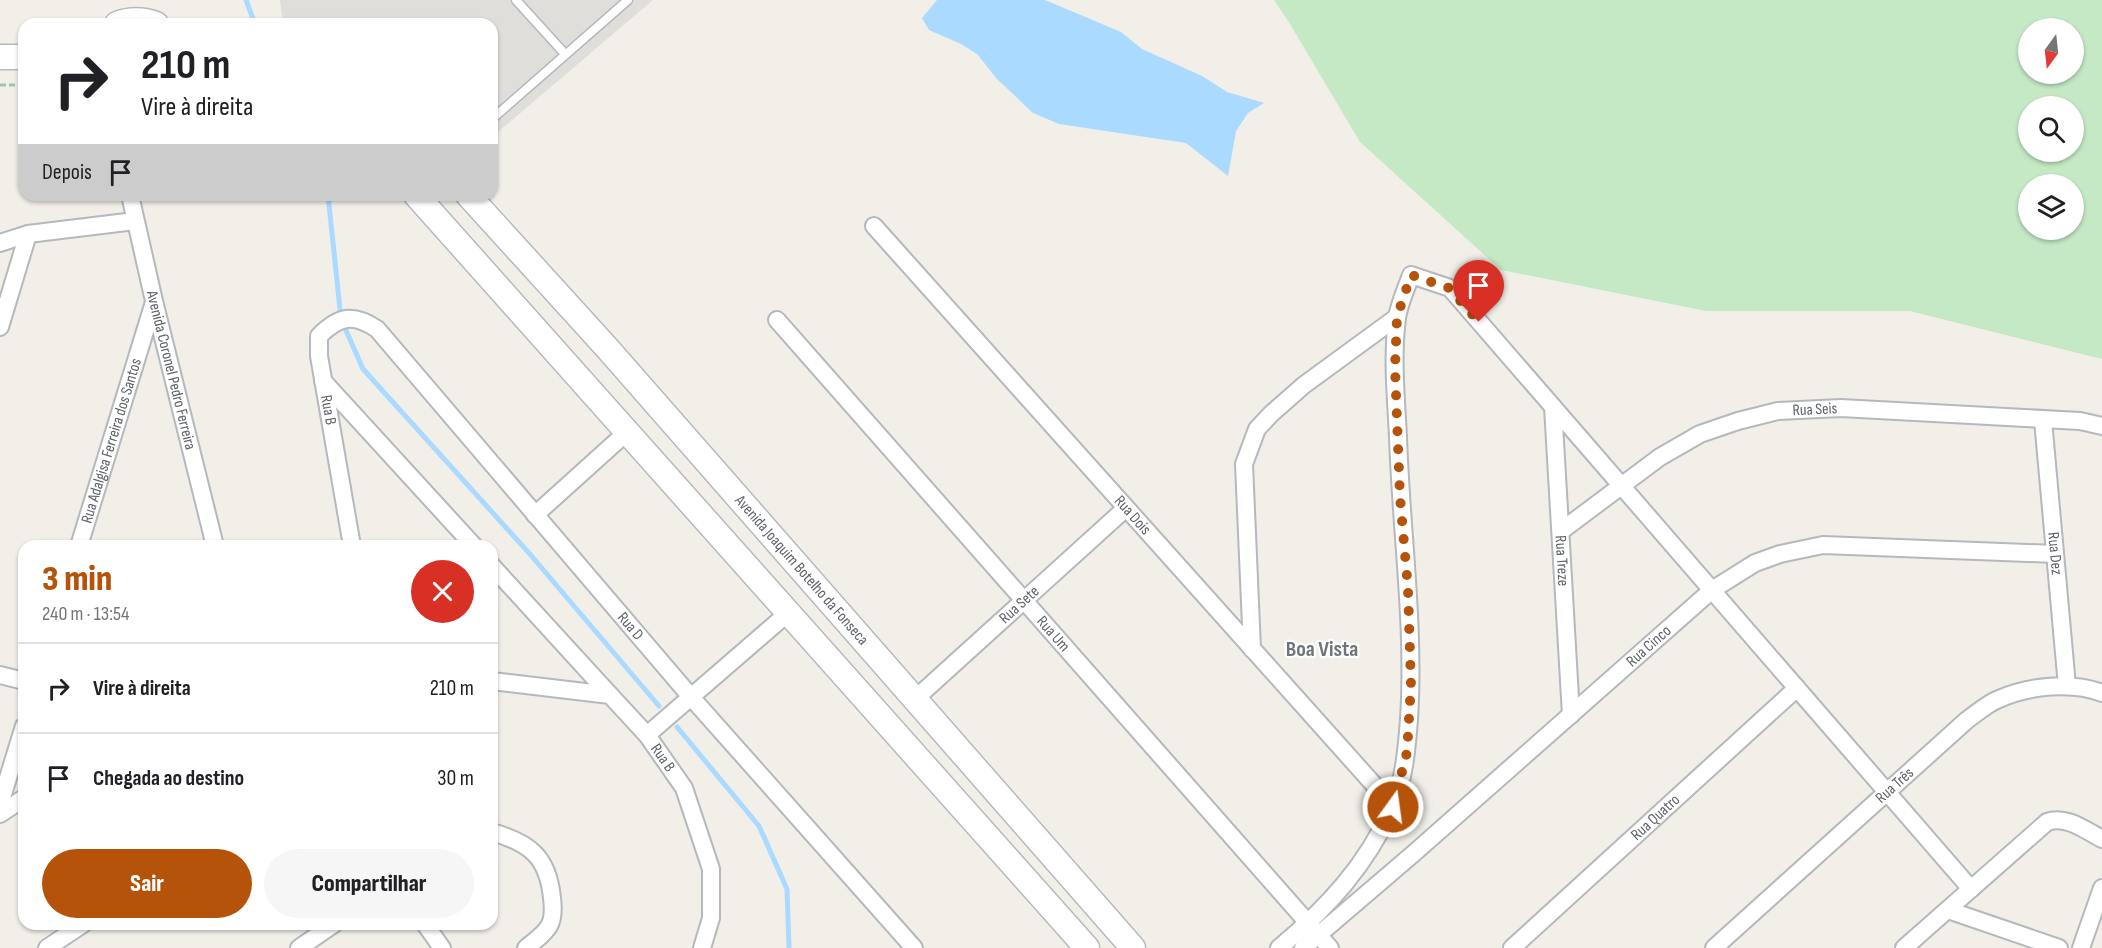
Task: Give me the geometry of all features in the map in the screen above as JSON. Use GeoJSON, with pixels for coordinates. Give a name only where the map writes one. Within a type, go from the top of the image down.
{"type":"FeatureCollection","features":[{"type":"Feature","properties":{"kind":"street"},"geometry":{"type":"LineString","coordinates":[[0,57],[18,57]]}},
{"type":"Feature","properties":{"kind":"street","name":"Avenida Coronel Pedro Ferreira"},"geometry":{"type":"LineString","coordinates":[[131,201],[214,540]]}},
{"type":"Feature","properties":{"kind":"street"},"geometry":{"type":"LineString","coordinates":[[421,201],[1087,948]]}},
{"type":"Feature","properties":{"kind":"street","name":"Avenida Joaquim Botelho da Fonseca"},"geometry":{"type":"LineString","coordinates":[[473,201],[608,349],[1132,948]]}},
{"type":"Feature","properties":{"kind":"street"},"geometry":{"type":"LineString","coordinates":[[0,243],[28,234],[135,221]]}},
{"type":"Feature","properties":{"kind":"street","name":"Rua Dois"},"geometry":{"type":"LineString","coordinates":[[874,226],[1393,807]]}},
{"type":"Feature","properties":{"kind":"street"},"geometry":{"type":"LineString","coordinates":[[0,327],[28,234]]}},
{"type":"Feature","properties":{"kind":"street"},"geometry":{"type":"LineString","coordinates":[[1303,948],[1314,929],[1358,870],[1393,807],[1407,752],[1411,685],[1408,589],[1400,497],[1395,368],[1397,317],[1411,275],[1449,288],[1971,889]]}},
{"type":"Feature","properties":{"kind":"street","name":"Rua Adalgisa Ferreira dos Santos"},"geometry":{"type":"LineString","coordinates":[[81,540],[154,301]]}},
{"type":"Feature","properties":{"kind":"street"},"geometry":{"type":"LineString","coordinates":[[1252,649],[1244,464],[1257,429],[1304,385],[1397,317]]}},
{"type":"Feature","properties":{"kind":"street","name":"Rua B"},"geometry":{"type":"LineString","coordinates":[[341,319],[319,336],[319,356],[351,540]]}},
{"type":"Feature","properties":{"kind":"street","name":"Rua D"},"geometry":{"type":"LineString","coordinates":[[341,319],[363,320],[377,330],[691,697],[914,948]]}},
{"type":"Feature","properties":{"kind":"street","name":"Rua Um"},"geometry":{"type":"LineString","coordinates":[[777,320],[1330,948]]}},
{"type":"Feature","properties":{"kind":"street"},"geometry":{"type":"LineString","coordinates":[[323,381],[469,540]]}},
{"type":"Feature","properties":{"kind":"street","name":"Rua Treze"},"geometry":{"type":"LineString","coordinates":[[1553,407],[1570,715]]}},
{"type":"Feature","properties":{"kind":"street","name":"Rua Seis"},"geometry":{"type":"LineString","coordinates":[[1561,531],[1660,457],[1700,434],[1778,411],[1841,408],[2080,421],[2102,426]]}},
{"type":"Feature","properties":{"kind":"street","name":"Rua Dez"},"geometry":{"type":"LineString","coordinates":[[2043,420],[2067,686]]}},
{"type":"Feature","properties":{"kind":"street"},"geometry":{"type":"LineString","coordinates":[[535,515],[627,432]]}},
{"type":"Feature","properties":{"kind":"street","name":"Rua Sete"},"geometry":{"type":"LineString","coordinates":[[914,700],[1126,508]]}},
{"type":"Feature","properties":{"kind":"street","name":"Rua Cinco"},"geometry":{"type":"LineString","coordinates":[[1314,929],[1570,715],[1712,590],[1755,563],[1780,554],[1823,545],[2055,554]]}},
{"type":"Feature","properties":{"kind":"street","name":"Rua B"},"geometry":{"type":"LineString","coordinates":[[498,573],[647,735],[684,788],[711,869],[711,918],[702,948]]}},
{"type":"Feature","properties":{"kind":"street"},"geometry":{"type":"LineString","coordinates":[[647,735],[788,613]]}},
{"type":"Feature","properties":{"kind":"street"},"geometry":{"type":"LineString","coordinates":[[0,675],[18,680]]}},
{"type":"Feature","properties":{"kind":"street"},"geometry":{"type":"LineString","coordinates":[[498,682],[610,695]]}},
{"type":"Feature","properties":{"kind":"street","name":"Rua Três"},"geometry":{"type":"LineString","coordinates":[[1714,948],[1967,720],[1998,699],[2037,688],[2067,686],[2102,693]]}},
{"type":"Feature","properties":{"kind":"street","name":"Rua Quatro"},"geometry":{"type":"LineString","coordinates":[[1512,948],[1797,688]]}},
{"type":"Feature","properties":{"kind":"street"},"geometry":{"type":"LineString","coordinates":[[0,804],[18,746]]}},
{"type":"Feature","properties":{"kind":"street"},"geometry":{"type":"LineString","coordinates":[[0,814],[18,802]]}},
{"type":"Feature","properties":{"kind":"street"},"geometry":{"type":"LineString","coordinates":[[1904,948],[2047,822],[2064,819],[2102,839]]}},
{"type":"Feature","properties":{"kind":"street"},"geometry":{"type":"LineString","coordinates":[[498,834],[514,839],[540,858],[550,879],[553,909],[549,926],[526,948]]}},
{"type":"Feature","properties":{"kind":"street"},"geometry":{"type":"LineString","coordinates":[[2081,948],[2102,888]]}},
{"type":"Feature","properties":{"kind":"street"},"geometry":{"type":"LineString","coordinates":[[1948,910],[2059,948]]}},
{"type":"Feature","properties":{"kind":"street"},"geometry":{"type":"LineString","coordinates":[[1279,948],[1314,929]]}},
{"type":"Feature","properties":{"kind":"street"},"geometry":{"type":"LineString","coordinates":[[47,948],[74,930]]}},
{"type":"Feature","properties":{"kind":"street"},"geometry":{"type":"LineString","coordinates":[[299,948],[325,930]]}},
{"type":"Feature","properties":{"kind":"street"},"geometry":{"type":"LineString","coordinates":[[430,930],[442,948]]}},
{"type":"Feature","properties":{"kind":"lane"},"geometry":{"type":"LineString","coordinates":[[516,0],[565,54]]}},
{"type":"Feature","properties":{"kind":"lane"},"geometry":{"type":"LineString","coordinates":[[498,114],[628,0]]}},
{"type":"Feature","properties":{"kind":"path"},"geometry":{"type":"LineString","coordinates":[[0,85],[18,86]]}},
{"type":"Feature","properties":{"kind":"shaded area"},"geometry":{"type":"Polygon","coordinates":[[[280,0],[653,0],[498,132],[498,18],[282,18],[280,0]]]}},
{"type":"Feature","properties":{"kind":"green space"},"geometry":{"type":"Polygon","coordinates":[[[1274,0],[2102,0],[2102,359],[1910,311],[1706,311],[1501,270],[1360,142],[1274,0]]]}},
{"type":"Feature","properties":{"kind":"water"},"geometry":{"type":"Polygon","coordinates":[[[937,0],[1045,0],[1121,32],[1142,49],[1202,76],[1227,92],[1264,103],[1248,113],[1236,131],[1228,176],[1186,143],[1059,124],[1033,113],[997,79],[977,54],[929,30],[922,18],[937,0]]]}},
{"type":"Feature","properties":{"kind":"waterway"},"geometry":{"type":"LineString","coordinates":[[246,0],[253,18]]}},
{"type":"Feature","properties":{"kind":"waterway"},"geometry":{"type":"LineString","coordinates":[[329,201],[341,319],[363,369],[529,553],[659,706]]}},
{"type":"Feature","properties":{"kind":"waterway"},"geometry":{"type":"LineString","coordinates":[[677,727],[759,826],[787,889],[789,948]]}},
{"type":"Feature","properties":{"kind":"district","name":"Boa Vista"},"geometry":{"type":"Point","coordinates":[1322,649]}},
{"type":"Feature","properties":{"kind":"route"},"geometry":{"type":"LineString","coordinates":[[1393,807],[1407,752],[1411,685],[1408,589],[1400,497],[1395,368],[1397,317],[1411,275],[1449,288],[1479,322]]}}]}
